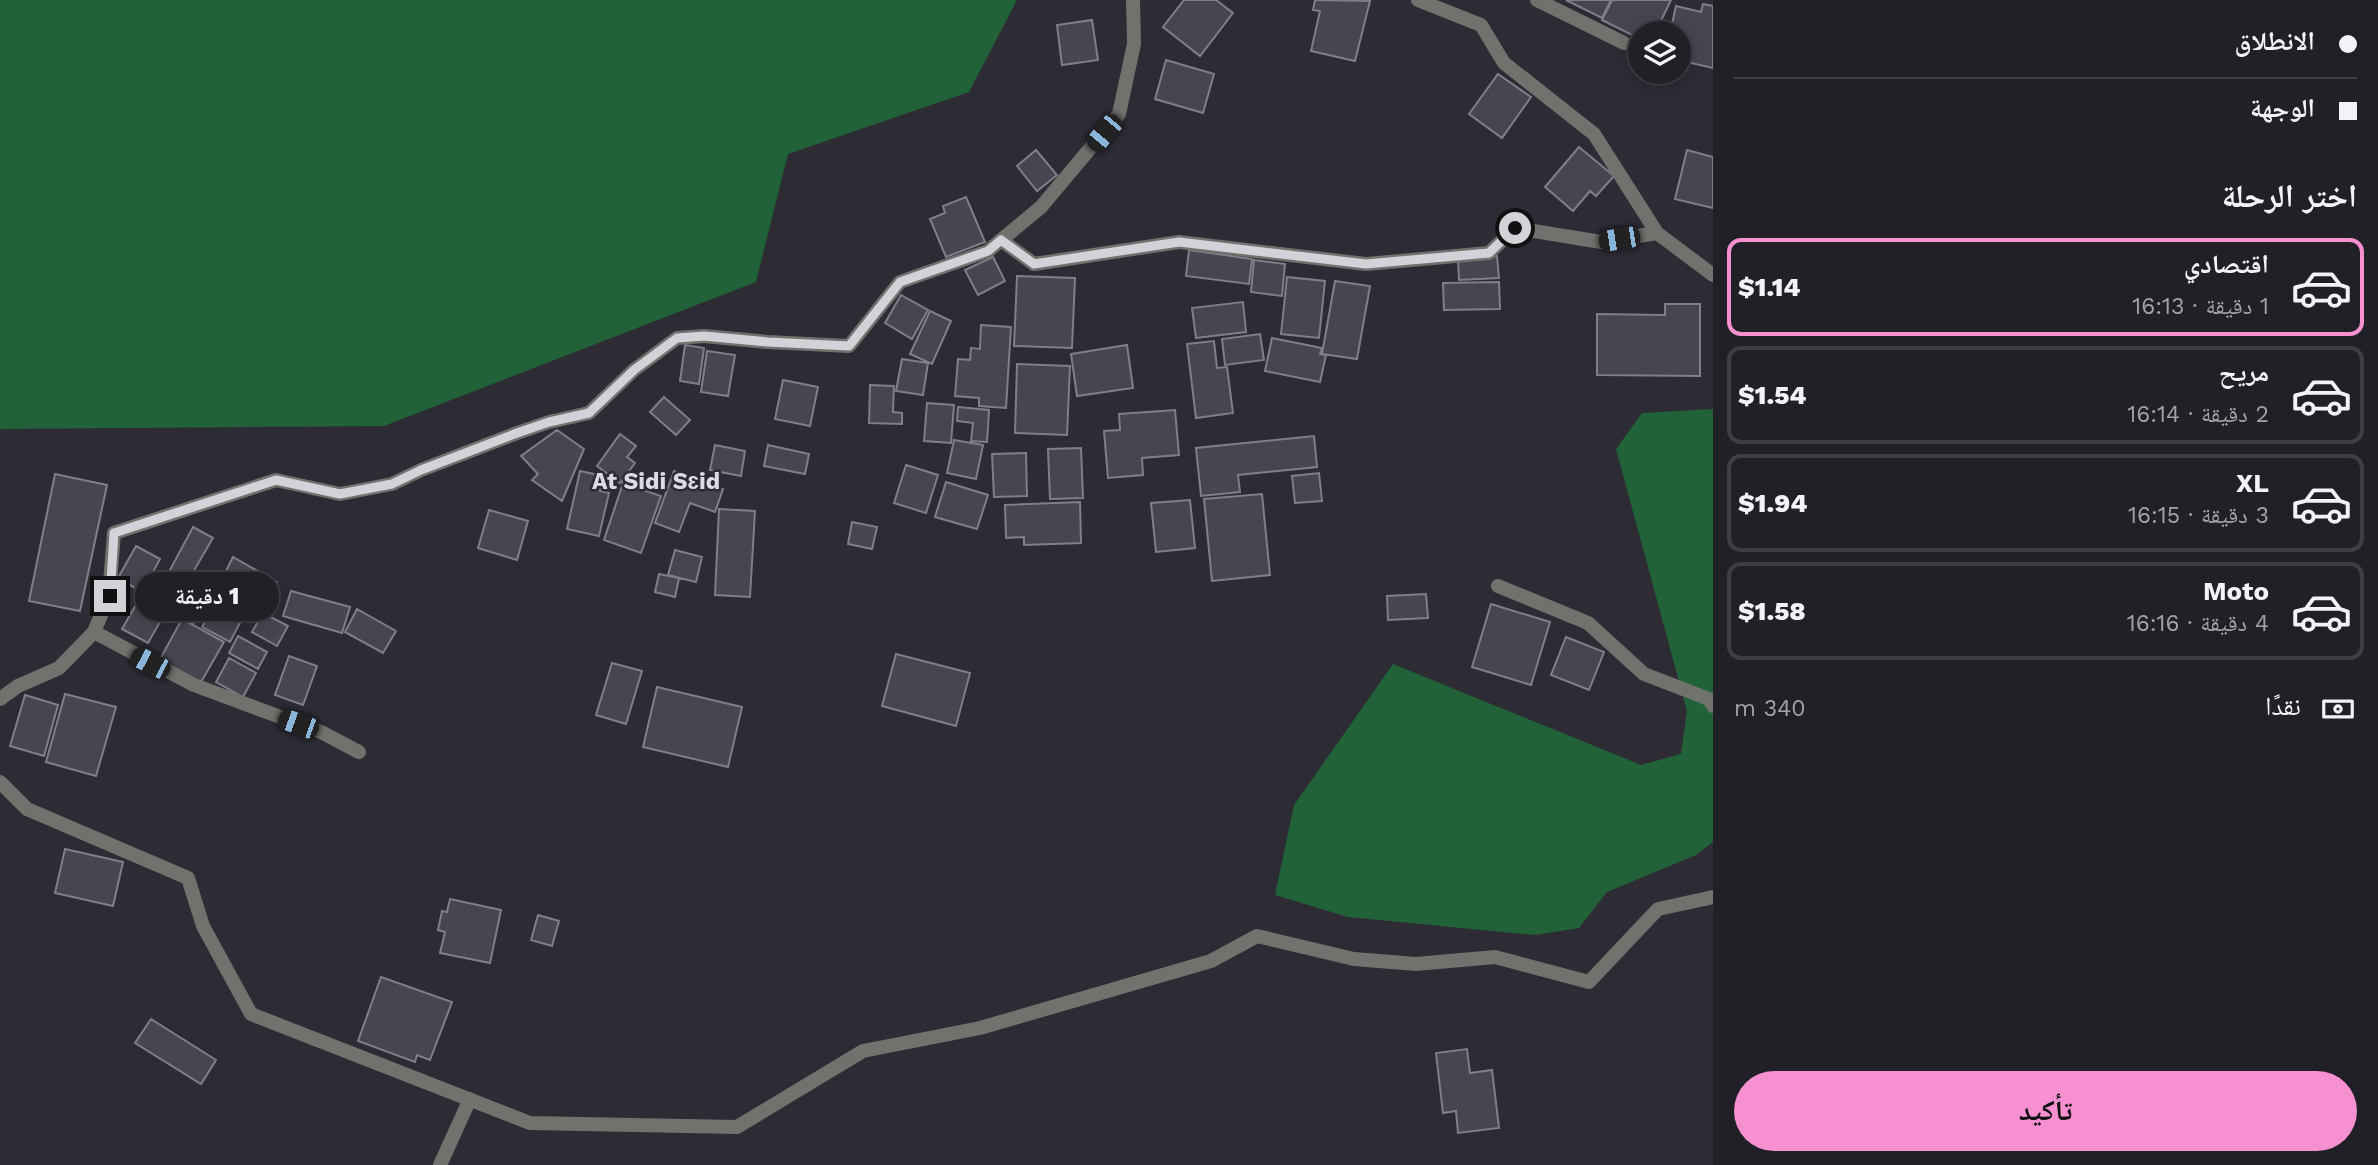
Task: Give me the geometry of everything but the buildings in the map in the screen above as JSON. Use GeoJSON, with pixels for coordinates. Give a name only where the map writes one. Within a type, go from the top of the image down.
{"type":"FeatureCollection","features":[{"type":"Feature","properties":{"kind":"street"},"geometry":{"type":"LineString","coordinates":[[0,699],[18,686],[59,668],[94,632],[110,596],[114,533],[276,480],[340,494],[392,484],[517,433],[589,413],[634,370],[677,338],[704,336],[849,346],[900,282],[988,251],[1041,207],[1119,114],[1135,44],[1133,0]]}},
{"type":"Feature","properties":{"kind":"street"},"geometry":{"type":"LineString","coordinates":[[1418,0],[1482,25],[1504,64],[1594,134],[1657,233],[1713,275]]}},
{"type":"Feature","properties":{"kind":"street"},"geometry":{"type":"LineString","coordinates":[[1536,0],[1624,43]]}},
{"type":"Feature","properties":{"kind":"street"},"geometry":{"type":"LineString","coordinates":[[1001,240],[1034,264],[1179,242],[1366,264],[1489,253],[1515,228],[1601,242],[1657,233]]}},
{"type":"Feature","properties":{"kind":"street"},"geometry":{"type":"LineString","coordinates":[[1498,586],[1588,623],[1644,674],[1709,699],[1713,706]]}},
{"type":"Feature","properties":{"kind":"street"},"geometry":{"type":"LineString","coordinates":[[94,632],[194,685],[321,732],[359,752]]}},
{"type":"Feature","properties":{"kind":"street"},"geometry":{"type":"LineString","coordinates":[[0,782],[27,810],[188,878],[203,926],[251,1014],[530,1123],[737,1127],[863,1051],[993,1024],[1211,961],[1256,936],[1354,959],[1416,964],[1495,957],[1589,982],[1658,909],[1713,897]]}},
{"type":"Feature","properties":{"kind":"street"},"geometry":{"type":"LineString","coordinates":[[440,1165],[470,1099]]}},
{"type":"Feature","properties":{"kind":"green space"},"geometry":{"type":"Polygon","coordinates":[[[0,0],[1017,0],[969,92],[788,154],[756,282],[384,426],[0,429],[0,0]]]}},
{"type":"Feature","properties":{"kind":"green space"},"geometry":{"type":"Polygon","coordinates":[[[1713,409],[1713,842],[1696,855],[1607,892],[1579,928],[1535,935],[1348,917],[1275,895],[1294,805],[1393,664],[1641,765],[1681,754],[1687,711],[1616,449],[1642,413],[1713,409]]]}},
{"type":"Feature","properties":{"kind":"district","name":"At Sidi Sɛid"},"geometry":{"type":"Point","coordinates":[656,481]}},
{"type":"Feature","properties":{"kind":"route"},"geometry":{"type":"LineString","coordinates":[[110,596],[114,533],[276,480],[340,494],[392,484],[517,433],[589,413],[634,370],[677,338],[704,336],[849,346],[900,282],[988,251],[1001,240],[1034,264],[1179,242],[1366,264],[1489,253],[1515,228]]}}]}
